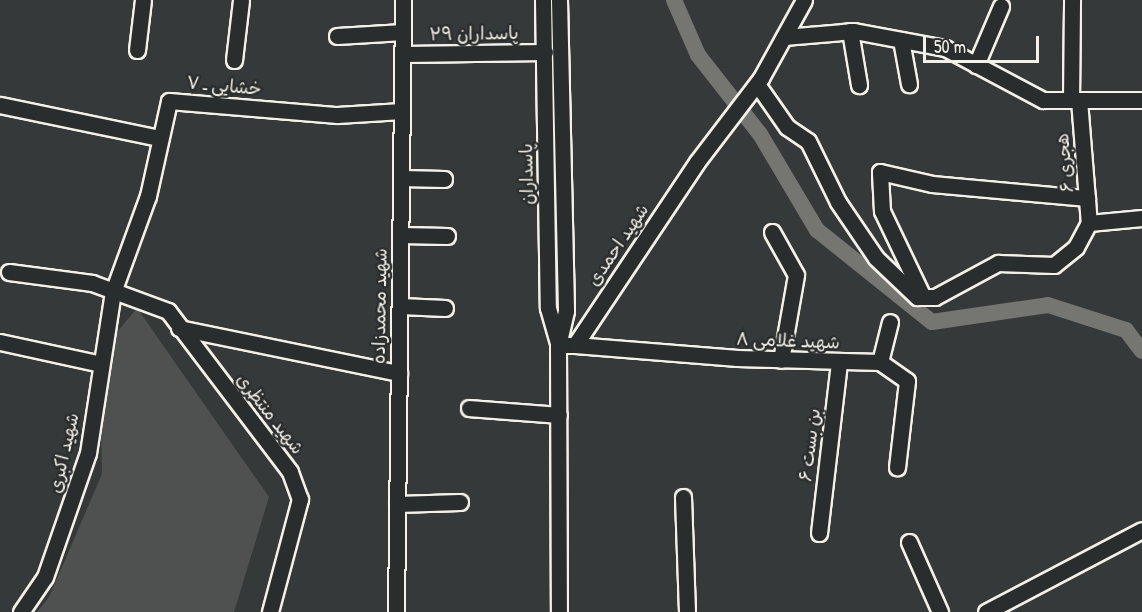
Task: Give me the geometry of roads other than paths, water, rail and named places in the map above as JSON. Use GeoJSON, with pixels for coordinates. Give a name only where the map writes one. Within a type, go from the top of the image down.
{"type":"FeatureCollection","features":[{"type":"Feature","properties":{"kind":"street"},"geometry":{"type":"LineString","coordinates":[[137,50],[143,0]]}},
{"type":"Feature","properties":{"kind":"street"},"geometry":{"type":"LineString","coordinates":[[234,60],[241,0]]}},
{"type":"Feature","properties":{"kind":"street","name":"شهید محمدزاده"},"geometry":{"type":"LineString","coordinates":[[396,612],[403,0]]}},
{"type":"Feature","properties":{"kind":"street","name":"پاسداران"},"geometry":{"type":"LineString","coordinates":[[543,0],[548,308],[558,345]]}},
{"type":"Feature","properties":{"kind":"street","name":"پاسداران"},"geometry":{"type":"LineString","coordinates":[[559,0],[566,311],[558,345],[559,612]]}},
{"type":"Feature","properties":{"kind":"street","name":"شهید احمدی"},"geometry":{"type":"LineString","coordinates":[[575,345],[704,153],[754,88],[804,0]]}},
{"type":"Feature","properties":{"kind":"street","name":"هجری ۶"},"geometry":{"type":"LineString","coordinates":[[1072,0],[1075,100],[1089,223]]}},
{"type":"Feature","properties":{"kind":"street"},"geometry":{"type":"LineString","coordinates":[[976,64],[1001,6]]}},
{"type":"Feature","properties":{"kind":"street"},"geometry":{"type":"LineString","coordinates":[[784,37],[850,31],[945,48],[1043,100],[1142,99]]}},
{"type":"Feature","properties":{"kind":"street"},"geometry":{"type":"LineString","coordinates":[[850,31],[859,85]]}},
{"type":"Feature","properties":{"kind":"street"},"geometry":{"type":"LineString","coordinates":[[337,36],[403,32]]}},
{"type":"Feature","properties":{"kind":"street"},"geometry":{"type":"LineString","coordinates":[[901,40],[909,84]]}},
{"type":"Feature","properties":{"kind":"street","name":"پاسداران ۲۹"},"geometry":{"type":"LineString","coordinates":[[404,54],[545,52]]}},
{"type":"Feature","properties":{"kind":"street"},"geometry":{"type":"LineString","coordinates":[[754,88],[787,126],[808,141],[838,202],[876,258],[923,297],[935,297],[998,263],[1054,265],[1076,247],[1089,223],[1142,218]]}},
{"type":"Feature","properties":{"kind":"street","name":"خشایی ـ ۷"},"geometry":{"type":"LineString","coordinates":[[112,292],[148,196],[169,101],[337,115],[402,111]]}},
{"type":"Feature","properties":{"kind":"street"},"geometry":{"type":"LineString","coordinates":[[0,105],[160,138]]}},
{"type":"Feature","properties":{"kind":"street"},"geometry":{"type":"LineString","coordinates":[[923,297],[882,212],[880,172],[932,184],[1087,198]]}},
{"type":"Feature","properties":{"kind":"street"},"geometry":{"type":"LineString","coordinates":[[401,178],[444,179]]}},
{"type":"Feature","properties":{"kind":"street"},"geometry":{"type":"LineString","coordinates":[[772,232],[796,275],[781,360]]}},
{"type":"Feature","properties":{"kind":"street"},"geometry":{"type":"LineString","coordinates":[[401,235],[447,236]]}},
{"type":"Feature","properties":{"kind":"street","name":"شهید منتظری"},"geometry":{"type":"LineString","coordinates":[[9,272],[92,283],[168,310],[179,328],[290,472],[300,499],[270,612]]}},
{"type":"Feature","properties":{"kind":"street","name":"شهید اکبری"},"geometry":{"type":"LineString","coordinates":[[21,612],[45,577],[64,532],[88,453],[112,292]]}},
{"type":"Feature","properties":{"kind":"street"},"geometry":{"type":"LineString","coordinates":[[400,306],[445,308]]}},
{"type":"Feature","properties":{"kind":"street"},"geometry":{"type":"LineString","coordinates":[[890,322],[880,362],[907,381],[897,467]]}},
{"type":"Feature","properties":{"kind":"street"},"geometry":{"type":"LineString","coordinates":[[179,328],[399,372]]}},
{"type":"Feature","properties":{"kind":"street"},"geometry":{"type":"LineString","coordinates":[[0,342],[101,364]]}},
{"type":"Feature","properties":{"kind":"street"},"geometry":{"type":"LineString","coordinates":[[558,345],[575,345]]}},
{"type":"Feature","properties":{"kind":"street","name":"۸ شهید غلامی"},"geometry":{"type":"LineString","coordinates":[[575,345],[781,360],[839,363],[880,362]]}},
{"type":"Feature","properties":{"kind":"street","name":"بن بست ۶"},"geometry":{"type":"LineString","coordinates":[[819,533],[839,363]]}},
{"type":"Feature","properties":{"kind":"street"},"geometry":{"type":"LineString","coordinates":[[469,408],[559,415]]}},
{"type":"Feature","properties":{"kind":"street"},"geometry":{"type":"LineString","coordinates":[[683,497],[687,612]]}},
{"type":"Feature","properties":{"kind":"street"},"geometry":{"type":"LineString","coordinates":[[397,504],[460,502]]}},
{"type":"Feature","properties":{"kind":"street"},"geometry":{"type":"LineString","coordinates":[[986,612],[1142,530]]}},
{"type":"Feature","properties":{"kind":"street"},"geometry":{"type":"LineString","coordinates":[[909,542],[940,612]]}},
{"type":"Feature","properties":{"kind":"waterway"},"geometry":{"type":"LineString","coordinates":[[674,0],[698,55],[760,134],[817,230],[932,322],[1048,305],[1126,330],[1142,351]]}}]}
